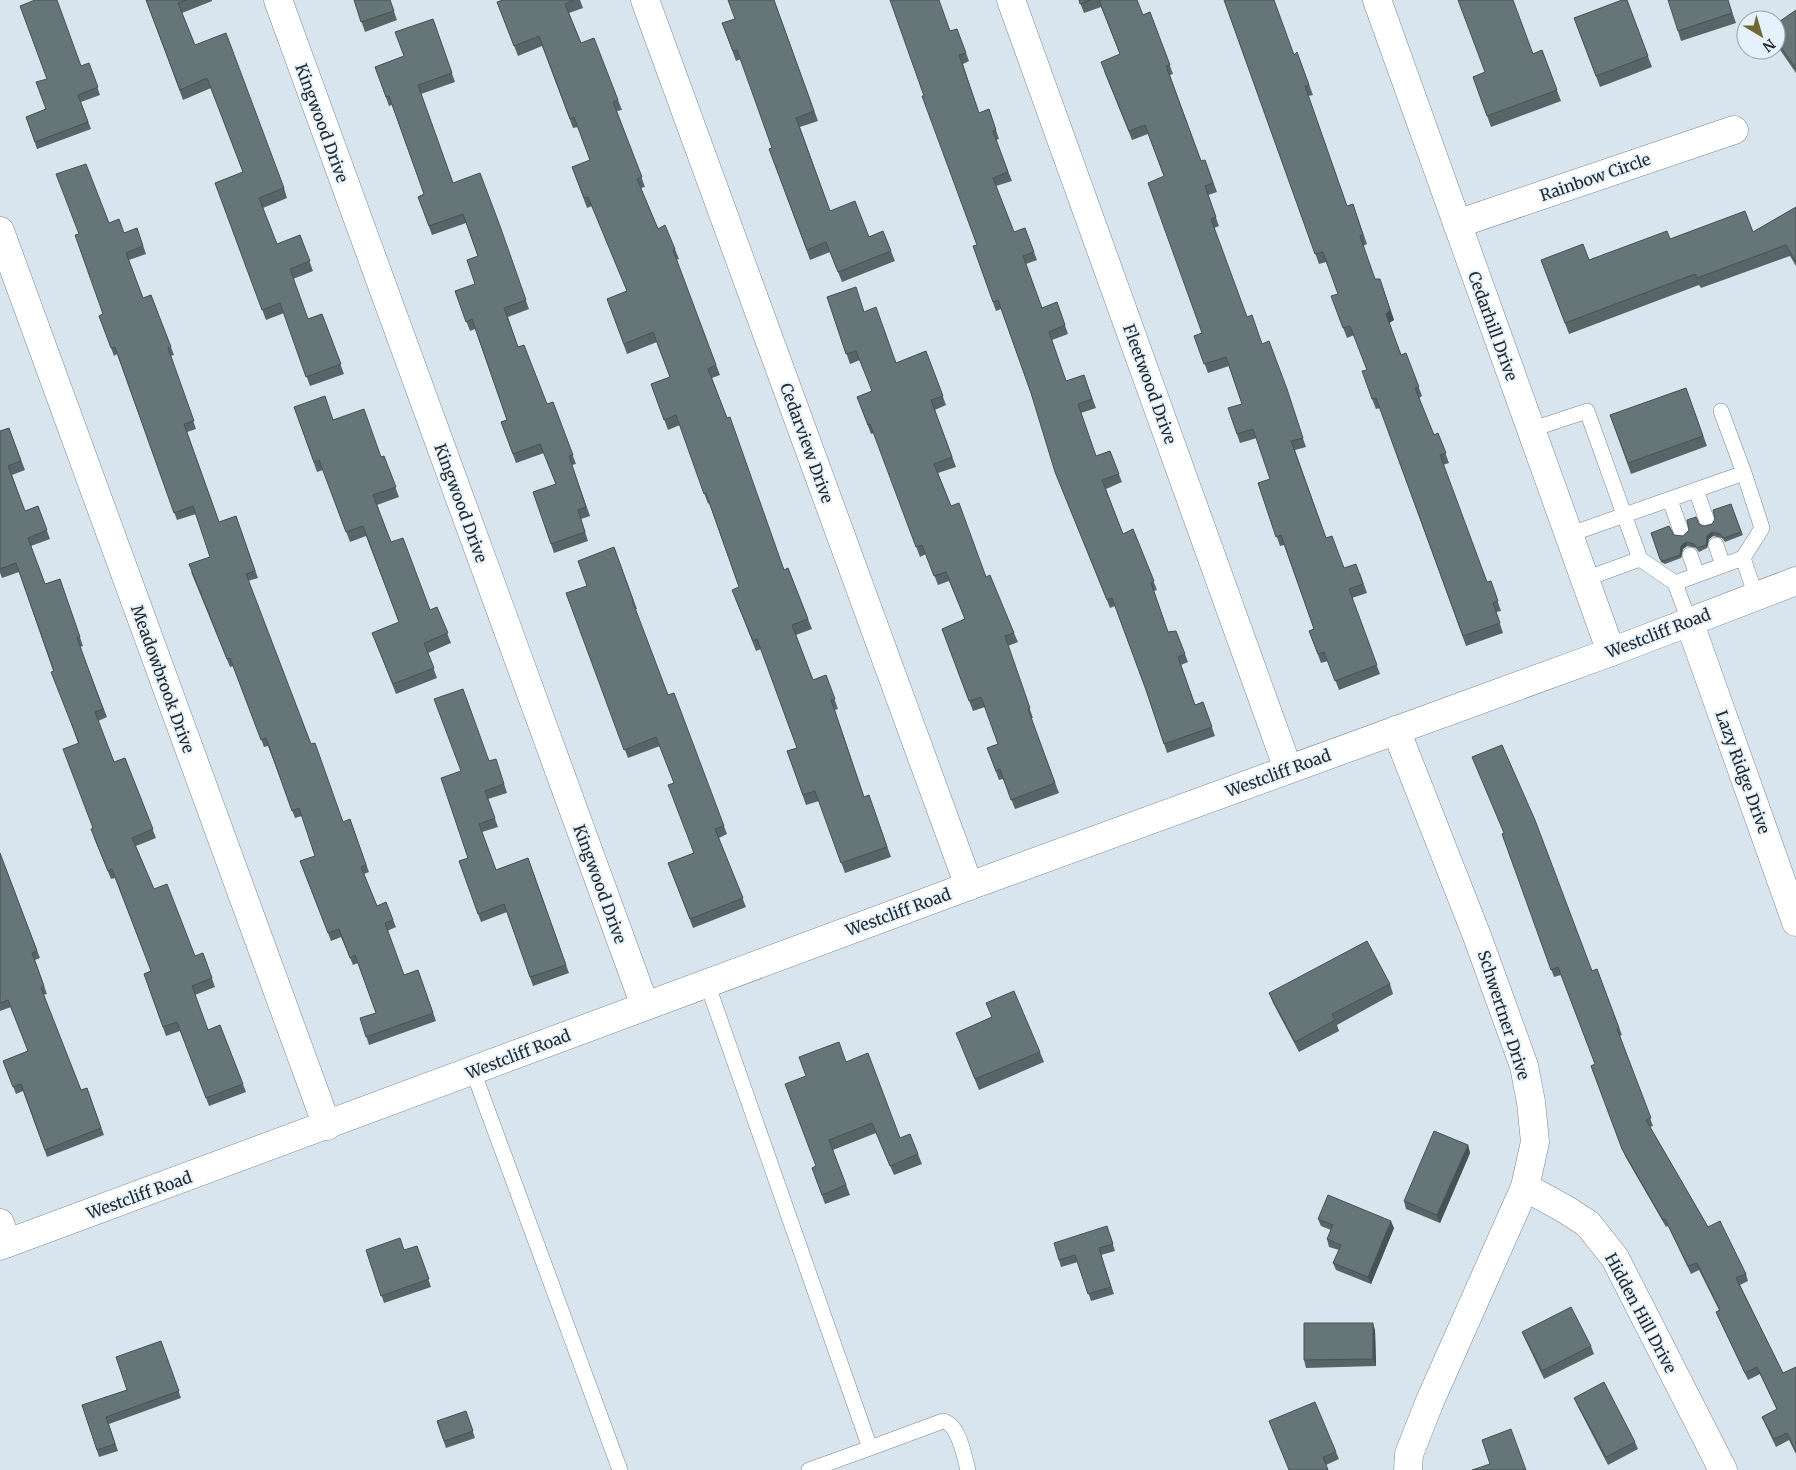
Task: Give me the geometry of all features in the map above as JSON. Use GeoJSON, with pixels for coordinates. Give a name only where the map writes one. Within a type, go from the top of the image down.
{"type":"FeatureCollection","features":[{"type":"Feature","properties":{"kind":"street","name":"Kingwood Drive"},"geometry":{"type":"LineString","coordinates":[[278,0],[645,1006]]}},
{"type":"Feature","properties":{"kind":"street","name":"Cedarview Drive"},"geometry":{"type":"LineString","coordinates":[[645,0],[969,886]]}},
{"type":"Feature","properties":{"kind":"street","name":"Fleetwood Drive"},"geometry":{"type":"LineString","coordinates":[[1011,0],[1288,769]]}},
{"type":"Feature","properties":{"kind":"street","name":"Cedarhill Drive"},"geometry":{"type":"LineString","coordinates":[[1377,0],[1611,652]]}},
{"type":"Feature","properties":{"kind":"street","name":"Rainbow Circle"},"geometry":{"type":"LineString","coordinates":[[1457,224],[1734,130]]}},
{"type":"Feature","properties":{"kind":"street","name":"Meadowbrook Drive"},"geometry":{"type":"LineString","coordinates":[[0,231],[327,1126]]}},
{"type":"Feature","properties":{"kind":"street","name":"Westcliff Road"},"geometry":{"type":"LineString","coordinates":[[2,1237],[327,1126],[969,886],[1611,652],[1796,581]]}},
{"type":"Feature","properties":{"kind":"street","name":"Lazy Ridge Drive"},"geometry":{"type":"LineString","coordinates":[[1689,621],[1796,922]]}},
{"type":"Feature","properties":{"kind":"street","name":"Schwertner Drive"},"geometry":{"type":"LineString","coordinates":[[1396,730],[1477,936],[1524,1066],[1531,1102],[1535,1142],[1525,1188],[1430,1401],[1409,1454],[1408,1470]]}},
{"type":"Feature","properties":{"kind":"street","name":"Hidden Hill Drive"},"geometry":{"type":"LineString","coordinates":[[1525,1188],[1565,1209],[1588,1224],[1614,1258],[1723,1470]]}},
{"type":"Feature","properties":{"kind":"lane"},"geometry":{"type":"LineString","coordinates":[[1530,430],[1587,411],[1640,559],[1675,583],[1689,621]]}},
{"type":"Feature","properties":{"kind":"lane"},"geometry":{"type":"LineString","coordinates":[[1675,583],[1743,558],[1762,528],[1721,411]]}},
{"type":"Feature","properties":{"kind":"lane"},"geometry":{"type":"LineString","coordinates":[[1568,535],[1744,473]]}},
{"type":"Feature","properties":{"kind":"lane"},"geometry":{"type":"LineString","coordinates":[[1696,490],[1707,521]]}},
{"type":"Feature","properties":{"kind":"lane"},"geometry":{"type":"LineString","coordinates":[[1670,500],[1681,531]]}},
{"type":"Feature","properties":{"kind":"lane"},"geometry":{"type":"LineString","coordinates":[[1716,545],[1723,565]]}},
{"type":"Feature","properties":{"kind":"lane"},"geometry":{"type":"LineString","coordinates":[[1690,555],[1697,575]]}},
{"type":"Feature","properties":{"kind":"lane"},"geometry":{"type":"LineString","coordinates":[[1743,558],[1756,596]]}},
{"type":"Feature","properties":{"kind":"lane"},"geometry":{"type":"LineString","coordinates":[[1585,579],[1640,559]]}},
{"type":"Feature","properties":{"kind":"lane"},"geometry":{"type":"LineString","coordinates":[[707,983],[870,1448]]}},
{"type":"Feature","properties":{"kind":"lane"},"geometry":{"type":"LineString","coordinates":[[473,1071],[620,1470]]}},
{"type":"Feature","properties":{"kind":"lane"},"geometry":{"type":"LineString","coordinates":[[809,1470],[943,1421],[949,1422],[954,1428],[968,1470]]}},
{"type":"Feature","properties":{"kind":"building"},"geometry":{"type":"Polygon","coordinates":[[[35,0],[57,0],[81,66],[89,63],[98,87],[78,95],[88,122],[35,142],[26,117],[46,109],[36,82],[47,79],[20,6],[35,0]]]}},
{"type":"Feature","properties":{"kind":"building"},"geometry":{"type":"Polygon","coordinates":[[[146,0],[187,0],[178,3],[195,45],[226,33],[284,188],[259,198],[277,244],[300,235],[310,261],[290,269],[308,319],[322,314],[341,364],[306,377],[280,303],[262,310],[215,183],[243,172],[207,78],[180,90],[146,0]]]}},
{"type":"Feature","properties":{"kind":"building"},"geometry":{"type":"Polygon","coordinates":[[[354,0],[390,0],[394,11],[361,22],[354,0]]]}},
{"type":"Feature","properties":{"kind":"building"},"geometry":{"type":"Polygon","coordinates":[[[503,0],[574,0],[565,4],[581,43],[594,38],[618,100],[613,102],[642,177],[637,179],[658,229],[665,225],[675,249],[673,250],[716,365],[708,369],[727,418],[730,417],[784,570],[788,568],[808,619],[792,625],[813,680],[826,675],[835,699],[831,700],[864,797],[869,795],[887,847],[841,863],[815,791],[803,795],[787,751],[797,748],[757,639],[753,641],[732,590],[739,587],[706,493],[704,494],[676,415],[664,420],[651,384],[670,377],[653,332],[624,344],[607,299],[627,291],[588,197],[584,198],[572,167],[590,160],[574,117],[570,119],[539,36],[514,46],[497,2],[503,0]]]}},
{"type":"Feature","properties":{"kind":"building"},"geometry":{"type":"Polygon","coordinates":[[[728,0],[774,0],[814,111],[796,118],[830,211],[855,201],[869,237],[883,231],[891,251],[838,272],[826,242],[807,250],[769,149],[772,148],[737,50],[733,51],[722,23],[735,19],[728,0]]]}},
{"type":"Feature","properties":{"kind":"building"},"geometry":{"type":"Polygon","coordinates":[[[890,0],[939,0],[950,31],[957,29],[966,53],[959,55],[979,113],[989,109],[996,130],[993,131],[1008,172],[993,178],[1014,232],[1025,228],[1034,252],[1023,256],[1042,308],[1057,302],[1065,325],[1049,332],[1066,381],[1084,375],[1092,399],[1078,404],[1096,456],[1110,451],[1119,474],[1102,480],[1123,534],[1133,529],[1154,581],[1151,583],[1168,632],[1176,631],[1185,654],[1178,657],[1195,705],[1203,702],[1212,727],[1164,744],[1112,598],[1107,600],[1055,472],[1031,393],[998,300],[993,302],[973,246],[977,245],[922,96],[924,96],[890,0]]]}},
{"type":"Feature","properties":{"kind":"building"},"geometry":{"type":"Polygon","coordinates":[[[1079,0],[1091,0],[1080,4],[1079,0]]]}},
{"type":"Feature","properties":{"kind":"building"},"geometry":{"type":"Polygon","coordinates":[[[1099,0],[1137,0],[1143,15],[1150,12],[1170,65],[1166,66],[1201,161],[1205,160],[1213,183],[1205,186],[1216,217],[1211,219],[1247,317],[1252,315],[1262,344],[1269,341],[1287,389],[1303,438],[1291,441],[1326,538],[1332,536],[1344,568],[1356,564],[1363,584],[1349,589],[1377,665],[1335,681],[1324,652],[1318,654],[1309,631],[1314,629],[1281,535],[1276,537],[1258,483],[1270,479],[1253,429],[1237,434],[1228,408],[1242,404],[1226,357],[1204,364],[1194,336],[1202,333],[1148,183],[1164,176],[1145,125],[1129,131],[1101,62],[1120,54],[1099,0]]]}},
{"type":"Feature","properties":{"kind":"building"},"geometry":{"type":"Polygon","coordinates":[[[1224,0],[1274,0],[1294,55],[1297,52],[1309,85],[1305,86],[1347,206],[1353,204],[1363,235],[1360,236],[1375,279],[1380,279],[1390,310],[1386,314],[1401,355],[1406,353],[1419,387],[1415,388],[1434,435],[1438,433],[1446,453],[1440,455],[1487,582],[1491,581],[1498,601],[1493,603],[1500,623],[1463,636],[1376,398],[1372,399],[1362,371],[1367,370],[1350,326],[1343,328],[1331,296],[1338,294],[1323,252],[1315,254],[1224,0]]]}},
{"type":"Feature","properties":{"kind":"building"},"geometry":{"type":"Polygon","coordinates":[[[1458,0],[1513,0],[1533,54],[1542,50],[1557,90],[1487,116],[1473,77],[1485,72],[1458,0]]]}},
{"type":"Feature","properties":{"kind":"building"},"geometry":{"type":"Polygon","coordinates":[[[1622,0],[1627,0],[1648,56],[1596,76],[1574,18],[1622,0]]]}},
{"type":"Feature","properties":{"kind":"building"},"geometry":{"type":"Polygon","coordinates":[[[1668,0],[1728,0],[1732,13],[1678,31],[1668,0]]]}},
{"type":"Feature","properties":{"kind":"building"},"geometry":{"type":"Polygon","coordinates":[[[1796,10],[1796,69],[1786,54],[1786,17],[1796,10]]]}},
{"type":"Feature","properties":{"kind":"building"},"geometry":{"type":"Polygon","coordinates":[[[433,19],[452,73],[418,85],[453,183],[480,173],[526,300],[504,308],[518,347],[524,345],[547,404],[553,402],[573,455],[569,456],[586,507],[578,510],[585,532],[551,544],[533,492],[556,484],[540,444],[513,454],[501,422],[507,420],[472,319],[466,322],[455,291],[475,284],[467,260],[478,256],[463,214],[429,226],[418,197],[424,194],[389,96],[386,97],[375,67],[404,56],[395,32],[433,19]]]}},
{"type":"Feature","properties":{"kind":"building"},"geometry":{"type":"Polygon","coordinates":[[[86,164],[109,223],[119,219],[124,233],[137,228],[143,246],[126,253],[143,298],[151,295],[171,347],[168,348],[194,421],[184,424],[219,522],[236,516],[255,571],[246,574],[311,744],[315,743],[343,822],[350,819],[366,865],[361,867],[377,906],[386,902],[393,920],[385,923],[404,975],[418,970],[433,1013],[366,1037],[360,1018],[376,1013],[355,955],[350,958],[339,929],[328,933],[300,861],[315,856],[299,808],[292,811],[266,738],[261,740],[230,658],[227,659],[189,564],[210,557],[193,506],[174,513],[115,347],[111,348],[99,316],[103,314],[75,235],[79,234],[56,174],[86,164]]]}},
{"type":"Feature","properties":{"kind":"building"},"geometry":{"type":"Polygon","coordinates":[[[1796,207],[1796,262],[1786,245],[1697,278],[1695,274],[1565,323],[1541,260],[1583,244],[1589,260],[1667,231],[1670,239],[1745,211],[1753,232],[1796,207]]]}},
{"type":"Feature","properties":{"kind":"building"},"geometry":{"type":"Polygon","coordinates":[[[856,287],[864,312],[876,307],[896,363],[926,351],[943,396],[931,400],[952,457],[934,464],[951,506],[959,503],[986,577],[990,575],[1014,633],[1005,636],[1030,708],[1028,709],[1055,783],[1011,800],[1000,769],[996,771],[987,748],[998,744],[981,697],[969,701],[942,629],[965,619],[946,572],[934,576],[922,545],[916,547],[870,424],[868,425],[857,397],[872,391],[856,351],[846,354],[827,297],[856,287]]]}},
{"type":"Feature","properties":{"kind":"building"},"geometry":{"type":"Polygon","coordinates":[[[1686,388],[1703,436],[1628,463],[1610,415],[1686,388]]]}},
{"type":"Feature","properties":{"kind":"building"},"geometry":{"type":"Polygon","coordinates":[[[325,396],[333,420],[364,409],[381,457],[384,456],[396,487],[373,495],[391,542],[403,538],[430,610],[437,607],[448,633],[424,643],[434,668],[393,684],[372,633],[399,622],[363,526],[346,532],[319,460],[314,462],[294,407],[325,396]]]}},
{"type":"Feature","properties":{"kind":"building"},"geometry":{"type":"Polygon","coordinates":[[[9,428],[21,461],[8,466],[25,511],[38,506],[47,530],[28,538],[45,584],[60,579],[80,637],[77,638],[103,709],[95,712],[114,762],[125,758],[153,829],[132,838],[154,889],[167,884],[195,956],[203,953],[212,978],[192,986],[208,1030],[220,1025],[243,1084],[206,1098],[177,1022],[163,1027],[144,974],[151,971],[112,869],[108,871],[91,829],[93,828],[63,749],[79,743],[51,672],[54,671],[16,563],[0,569],[0,431],[9,428]]]}},
{"type":"Feature","properties":{"kind":"building"},"geometry":{"type":"Polygon","coordinates":[[[1731,504],[1741,532],[1724,538],[1720,534],[1712,532],[1707,536],[1706,545],[1697,548],[1694,544],[1686,542],[1681,546],[1680,555],[1663,561],[1660,559],[1651,533],[1669,526],[1674,535],[1683,536],[1689,530],[1687,520],[1696,517],[1699,524],[1704,526],[1712,524],[1715,519],[1713,510],[1731,504]]]}},
{"type":"Feature","properties":{"kind":"building"},"geometry":{"type":"Polygon","coordinates":[[[614,547],[668,695],[674,693],[724,826],[715,829],[743,898],[690,919],[668,863],[694,853],[668,785],[674,783],[656,737],[624,750],[566,593],[587,586],[578,561],[614,547]]]}},
{"type":"Feature","properties":{"kind":"building"},"geometry":{"type":"Polygon","coordinates":[[[463,689],[489,761],[496,759],[504,784],[485,791],[495,818],[479,824],[496,870],[528,858],[566,965],[530,977],[504,904],[478,914],[459,861],[468,858],[441,778],[461,771],[434,699],[463,689]]]}},
{"type":"Feature","properties":{"kind":"building"},"geometry":{"type":"Polygon","coordinates":[[[1502,745],[1535,820],[1592,971],[1597,969],[1619,1028],[1617,1029],[1651,1118],[1646,1120],[1708,1227],[1720,1221],[1746,1274],[1736,1278],[1783,1373],[1796,1367],[1796,1452],[1787,1433],[1774,1439],[1762,1417],[1777,1409],[1757,1367],[1745,1373],[1716,1312],[1720,1310],[1697,1263],[1688,1266],[1665,1219],[1663,1220],[1622,1149],[1591,1066],[1595,1064],[1558,967],[1551,970],[1502,834],[1504,833],[1472,757],[1502,745]]]}},
{"type":"Feature","properties":{"kind":"building"},"geometry":{"type":"Polygon","coordinates":[[[0,853],[37,951],[32,953],[44,986],[41,988],[81,1090],[87,1088],[101,1128],[45,1150],[21,1084],[13,1087],[3,1061],[28,1051],[8,1000],[0,1003],[0,853]]]}},
{"type":"Feature","properties":{"kind":"building"},"geometry":{"type":"Polygon","coordinates":[[[1367,941],[1390,984],[1332,1014],[1335,1020],[1295,1042],[1269,993],[1367,941]]]}},
{"type":"Feature","properties":{"kind":"building"},"geometry":{"type":"Polygon","coordinates":[[[1014,991],[1040,1052],[975,1079],[956,1033],[992,1017],[986,1003],[1014,991]]]}},
{"type":"Feature","properties":{"kind":"building"},"geometry":{"type":"Polygon","coordinates":[[[839,1042],[846,1062],[868,1053],[900,1138],[910,1134],[918,1154],[890,1166],[872,1123],[829,1140],[846,1185],[822,1195],[812,1168],[816,1166],[785,1084],[806,1076],[799,1057],[839,1042]]]}},
{"type":"Feature","properties":{"kind":"building"},"geometry":{"type":"Polygon","coordinates":[[[1434,1131],[1468,1145],[1437,1215],[1404,1201],[1434,1131]]]}},
{"type":"Feature","properties":{"kind":"building"},"geometry":{"type":"Polygon","coordinates":[[[1328,1195],[1391,1221],[1368,1277],[1333,1263],[1341,1245],[1327,1239],[1333,1225],[1318,1219],[1328,1195]]]}},
{"type":"Feature","properties":{"kind":"building"},"geometry":{"type":"Polygon","coordinates":[[[1107,1226],[1113,1244],[1099,1248],[1111,1287],[1088,1294],[1075,1255],[1059,1260],[1054,1243],[1107,1226]]]}},
{"type":"Feature","properties":{"kind":"building"},"geometry":{"type":"Polygon","coordinates":[[[400,1238],[404,1250],[417,1246],[429,1279],[381,1296],[366,1250],[400,1238]]]}},
{"type":"Feature","properties":{"kind":"building"},"geometry":{"type":"Polygon","coordinates":[[[1571,1307],[1591,1346],[1542,1371],[1522,1332],[1571,1307]]]}},
{"type":"Feature","properties":{"kind":"building"},"geometry":{"type":"Polygon","coordinates":[[[1304,1323],[1373,1323],[1373,1359],[1304,1360],[1304,1323]]]}},
{"type":"Feature","properties":{"kind":"building"},"geometry":{"type":"Polygon","coordinates":[[[161,1341],[179,1391],[106,1417],[115,1444],[97,1450],[82,1405],[127,1390],[116,1357],[161,1341]]]}},
{"type":"Feature","properties":{"kind":"building"},"geometry":{"type":"Polygon","coordinates":[[[1604,1382],[1635,1442],[1606,1457],[1574,1398],[1604,1382]]]}},
{"type":"Feature","properties":{"kind":"building"},"geometry":{"type":"Polygon","coordinates":[[[1315,1402],[1336,1452],[1323,1457],[1328,1470],[1289,1470],[1269,1421],[1315,1402]]]}},
{"type":"Feature","properties":{"kind":"building"},"geometry":{"type":"Polygon","coordinates":[[[466,1411],[473,1431],[444,1441],[437,1421],[466,1411]]]}},
{"type":"Feature","properties":{"kind":"building"},"geometry":{"type":"Polygon","coordinates":[[[1511,1429],[1526,1470],[1472,1470],[1490,1464],[1482,1440],[1511,1429]]]}}]}
